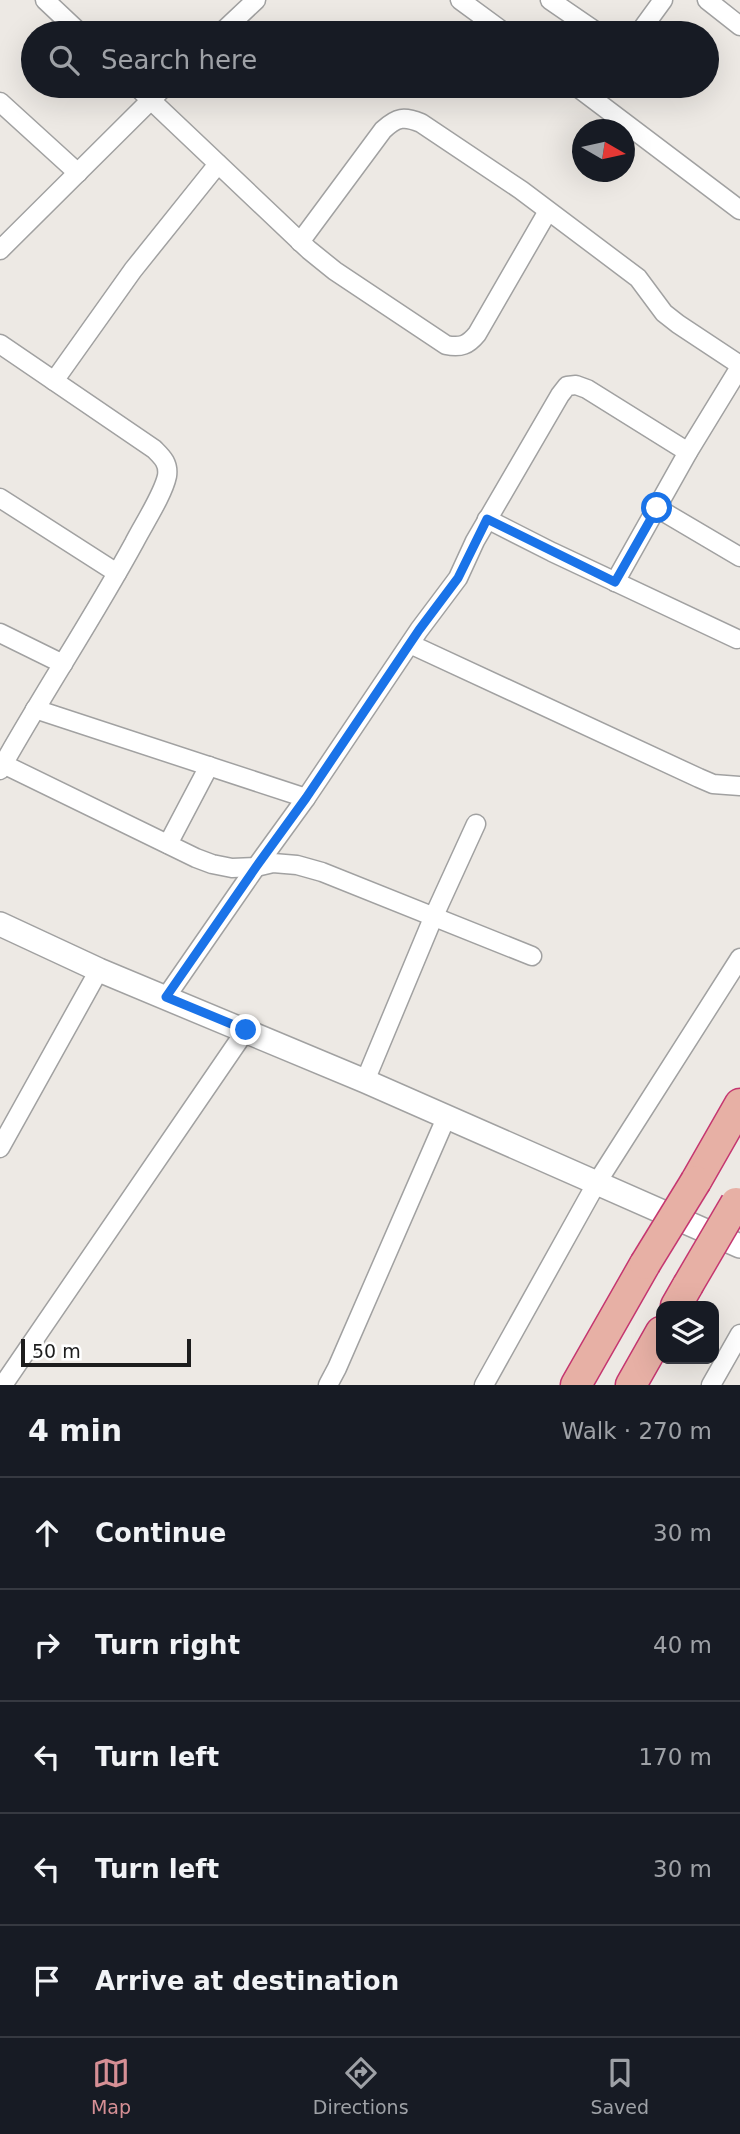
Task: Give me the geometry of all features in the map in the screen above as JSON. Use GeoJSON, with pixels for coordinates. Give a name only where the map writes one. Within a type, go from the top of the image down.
{"type":"FeatureCollection","features":[{"type":"Feature","properties":{"kind":"highway"},"geometry":{"type":"LineString","coordinates":[[576,1385],[740,1104]]}},
{"type":"Feature","properties":{"kind":"highway"},"geometry":{"type":"LineString","coordinates":[[682,1296],[738,1199]]}},
{"type":"Feature","properties":{"kind":"highway"},"geometry":{"type":"LineString","coordinates":[[631,1385],[656,1341]]}},
{"type":"Feature","properties":{"kind":"street"},"geometry":{"type":"LineString","coordinates":[[234,21],[256,0]]}},
{"type":"Feature","properties":{"kind":"street"},"geometry":{"type":"LineString","coordinates":[[460,0],[489,21]]}},
{"type":"Feature","properties":{"kind":"street"},"geometry":{"type":"LineString","coordinates":[[550,0],[581,21]]}},
{"type":"Feature","properties":{"kind":"street"},"geometry":{"type":"LineString","coordinates":[[648,21],[663,0]]}},
{"type":"Feature","properties":{"kind":"street"},"geometry":{"type":"LineString","coordinates":[[707,0],[740,26]]}},
{"type":"Feature","properties":{"kind":"street"},"geometry":{"type":"LineString","coordinates":[[51,2],[69,21]]}},
{"type":"Feature","properties":{"kind":"street"},"geometry":{"type":"LineString","coordinates":[[592,98],[740,210]]}},
{"type":"Feature","properties":{"kind":"street"},"geometry":{"type":"LineString","coordinates":[[3,242],[78,173],[150,99],[300,242],[335,271],[446,345],[458,347],[469,344],[477,334],[548,211]]}},
{"type":"Feature","properties":{"kind":"street"},"geometry":{"type":"LineString","coordinates":[[0,102],[78,173]]}},
{"type":"Feature","properties":{"kind":"street"},"geometry":{"type":"LineString","coordinates":[[300,242],[383,130],[394,120],[409,118],[421,123],[499,175],[638,278],[664,313],[740,366],[615,582]]}},
{"type":"Feature","properties":{"kind":"street"},"geometry":{"type":"LineString","coordinates":[[54,381],[133,270],[218,164]]}},
{"type":"Feature","properties":{"kind":"street"},"geometry":{"type":"LineString","coordinates":[[0,344],[153,449],[163,457],[167,466],[166,478],[153,506],[117,573],[2,767],[212,864],[232,868],[273,863],[297,865],[322,872],[532,956]]}},
{"type":"Feature","properties":{"kind":"street"},"geometry":{"type":"LineString","coordinates":[[166,997],[458,578],[487,519],[559,394],[567,386],[587,389],[688,452]]}},
{"type":"Feature","properties":{"kind":"street"},"geometry":{"type":"LineString","coordinates":[[0,498],[117,573]]}},
{"type":"Feature","properties":{"kind":"street"},"geometry":{"type":"LineString","coordinates":[[657,508],[740,557]]}},
{"type":"Feature","properties":{"kind":"street"},"geometry":{"type":"LineString","coordinates":[[487,519],[737,639]]}},
{"type":"Feature","properties":{"kind":"street"},"geometry":{"type":"LineString","coordinates":[[0,633],[62,664]]}},
{"type":"Feature","properties":{"kind":"street"},"geometry":{"type":"LineString","coordinates":[[410,644],[699,778],[713,784],[740,786]]}},
{"type":"Feature","properties":{"kind":"street"},"geometry":{"type":"LineString","coordinates":[[35,709],[306,798]]}},
{"type":"Feature","properties":{"kind":"street"},"geometry":{"type":"LineString","coordinates":[[168,844],[209,766]]}},
{"type":"Feature","properties":{"kind":"street"},"geometry":{"type":"LineString","coordinates":[[365,1081],[433,918],[476,824]]}},
{"type":"Feature","properties":{"kind":"street"},"geometry":{"type":"LineString","coordinates":[[0,924],[99,970],[365,1081],[740,1246]]}},
{"type":"Feature","properties":{"kind":"street"},"geometry":{"type":"LineString","coordinates":[[484,1385],[596,1184],[740,958]]}},
{"type":"Feature","properties":{"kind":"street"},"geometry":{"type":"LineString","coordinates":[[0,1148],[99,970]]}},
{"type":"Feature","properties":{"kind":"street"},"geometry":{"type":"LineString","coordinates":[[3,1385],[246,1030]]}},
{"type":"Feature","properties":{"kind":"street"},"geometry":{"type":"LineString","coordinates":[[328,1385],[446,1118]]}},
{"type":"Feature","properties":{"kind":"street"},"geometry":{"type":"LineString","coordinates":[[711,1385],[740,1334]]}},
{"type":"Feature","properties":{"kind":"route"},"geometry":{"type":"LineString","coordinates":[[246,1030],[166,997],[306,798],[419,630],[458,578],[487,519],[615,582],[657,508]]}}]}
